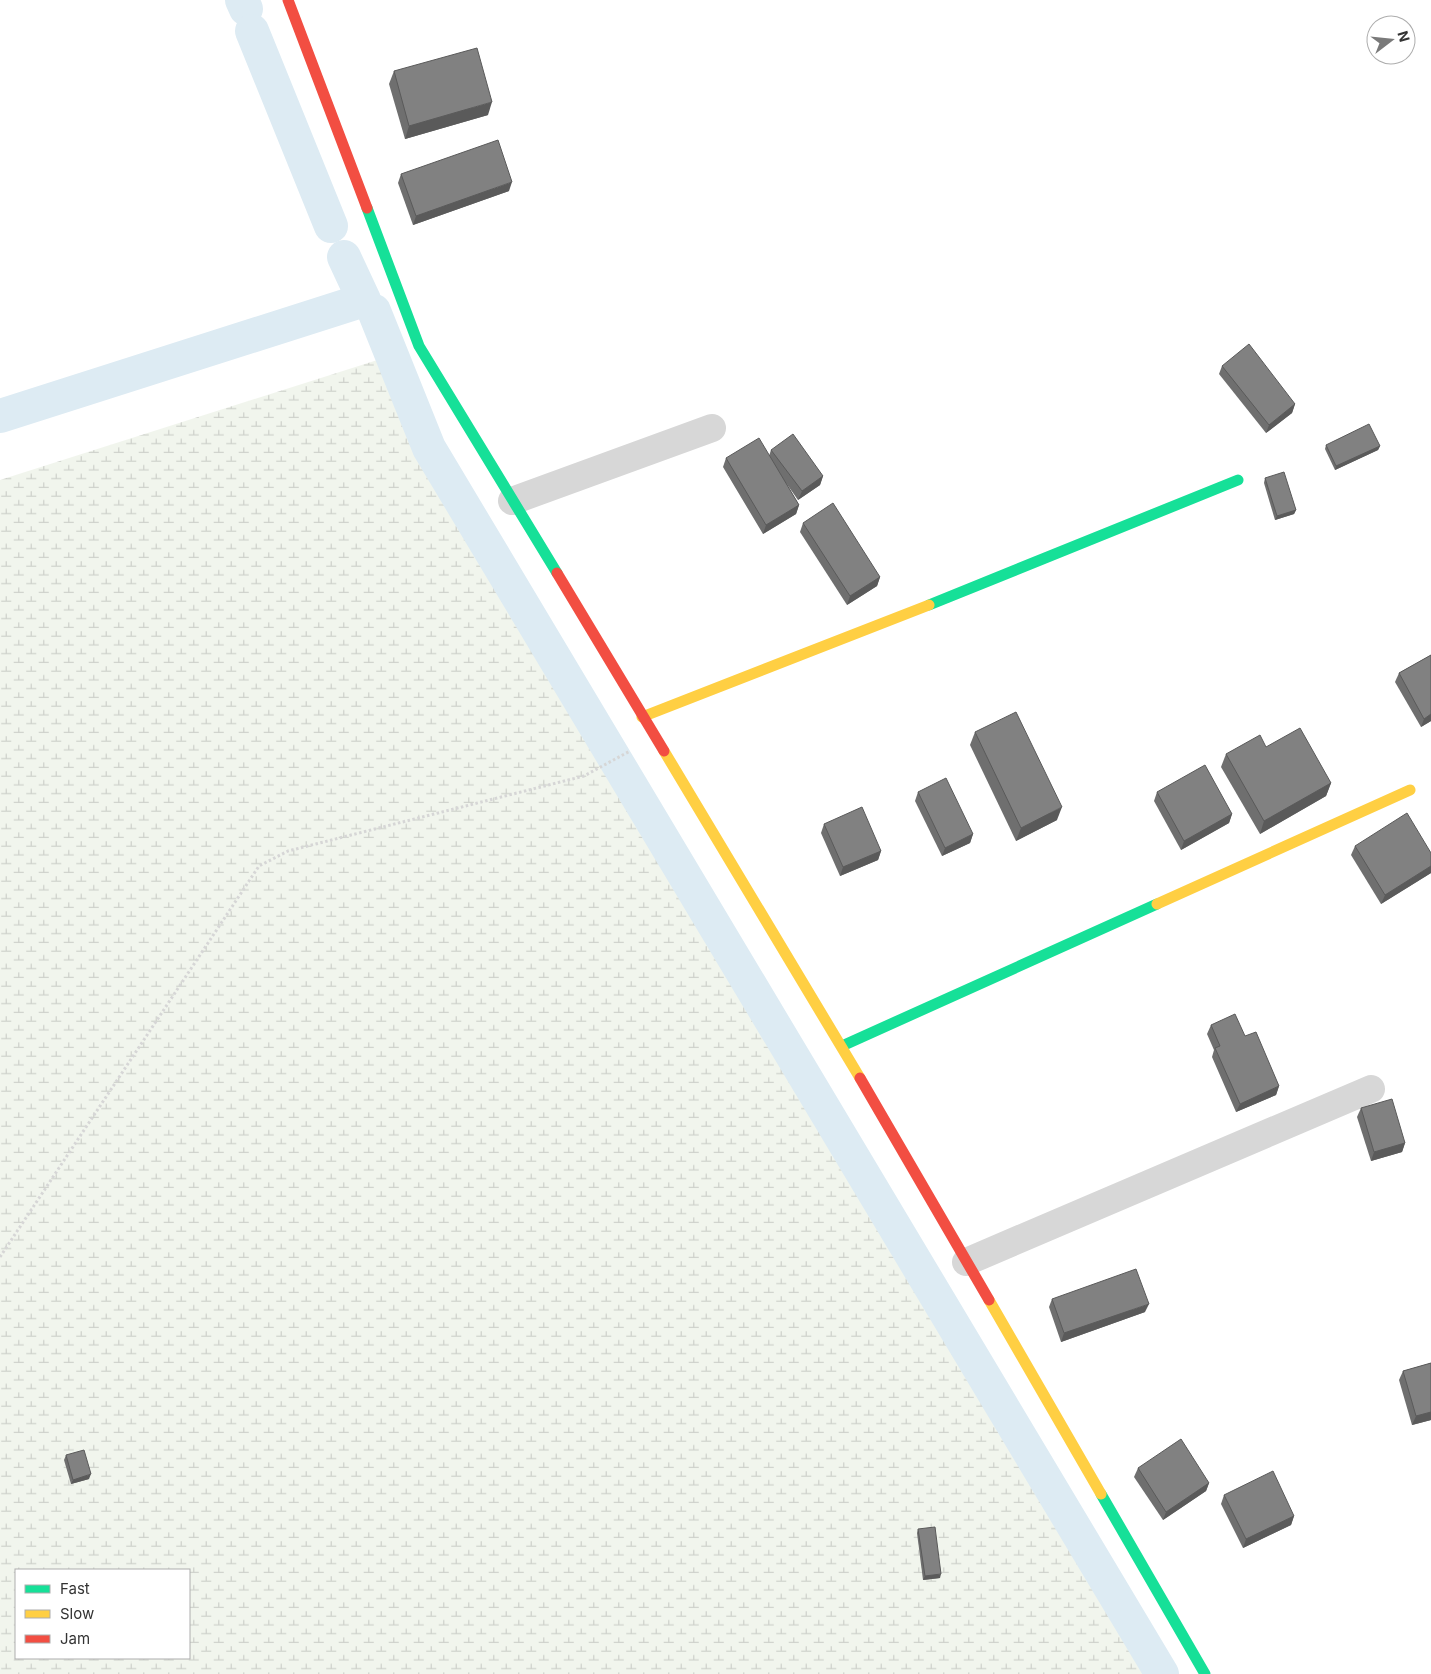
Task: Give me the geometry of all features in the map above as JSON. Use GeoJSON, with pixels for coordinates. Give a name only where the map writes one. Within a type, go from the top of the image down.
{"type":"FeatureCollection","features":[{"type":"Feature","properties":{"kind":"street"},"geometry":{"type":"LineString","coordinates":[[288,0],[419,346],[842,1046],[1204,1674]]}},
{"type":"Feature","properties":{"kind":"street"},"geometry":{"type":"LineString","coordinates":[[512,502],[712,428]]}},
{"type":"Feature","properties":{"kind":"street"},"geometry":{"type":"LineString","coordinates":[[642,717],[1009,574],[1238,480]]}},
{"type":"Feature","properties":{"kind":"street"},"geometry":{"type":"LineString","coordinates":[[842,1046],[1410,790]]}},
{"type":"Feature","properties":{"kind":"street"},"geometry":{"type":"LineString","coordinates":[[966,1262],[1371,1089]]}},
{"type":"Feature","properties":{"kind":"path"},"geometry":{"type":"LineString","coordinates":[[0,1257],[259,866],[288,851],[584,776],[632,750]]}},
{"type":"Feature","properties":{"kind":"green space"},"geometry":{"type":"Polygon","coordinates":[[[390,356],[1168,1674],[0,1674],[0,480],[390,356]]]}},
{"type":"Feature","properties":{"kind":"building"},"geometry":{"type":"Polygon","coordinates":[[[477,48],[492,102],[409,126],[394,71],[477,48]]]}},
{"type":"Feature","properties":{"kind":"building"},"geometry":{"type":"Polygon","coordinates":[[[498,140],[512,182],[416,216],[401,174],[498,140]]]}},
{"type":"Feature","properties":{"kind":"building"},"geometry":{"type":"Polygon","coordinates":[[[1249,344],[1295,404],[1269,425],[1222,366],[1249,344]]]}},
{"type":"Feature","properties":{"kind":"building"},"geometry":{"type":"Polygon","coordinates":[[[1369,424],[1380,446],[1336,466],[1326,445],[1369,424]]]}},
{"type":"Feature","properties":{"kind":"building"},"geometry":{"type":"Polygon","coordinates":[[[793,434],[823,476],[802,491],[771,450],[793,434]]]}},
{"type":"Feature","properties":{"kind":"building"},"geometry":{"type":"Polygon","coordinates":[[[759,438],[799,505],[766,525],[726,458],[759,438]]]}},
{"type":"Feature","properties":{"kind":"building"},"geometry":{"type":"Polygon","coordinates":[[[1284,472],[1296,510],[1277,516],[1265,478],[1284,472]]]}},
{"type":"Feature","properties":{"kind":"building"},"geometry":{"type":"Polygon","coordinates":[[[833,503],[880,577],[850,596],[803,523],[833,503]]]}},
{"type":"Feature","properties":{"kind":"building"},"geometry":{"type":"Polygon","coordinates":[[[1431,655],[1431,714],[1424,719],[1399,673],[1431,655]]]}},
{"type":"Feature","properties":{"kind":"building"},"geometry":{"type":"Polygon","coordinates":[[[1016,712],[1062,807],[1021,828],[975,732],[1016,712]]]}},
{"type":"Feature","properties":{"kind":"building"},"geometry":{"type":"Polygon","coordinates":[[[1300,728],[1331,783],[1264,821],[1226,754],[1260,735],[1266,747],[1300,728]]]}},
{"type":"Feature","properties":{"kind":"building"},"geometry":{"type":"Polygon","coordinates":[[[1205,765],[1232,814],[1184,841],[1157,792],[1205,765]]]}},
{"type":"Feature","properties":{"kind":"building"},"geometry":{"type":"Polygon","coordinates":[[[946,778],[973,834],[945,848],[918,792],[946,778]]]}},
{"type":"Feature","properties":{"kind":"building"},"geometry":{"type":"Polygon","coordinates":[[[862,807],[881,851],[843,867],[824,824],[862,807]]]}},
{"type":"Feature","properties":{"kind":"building"},"geometry":{"type":"Polygon","coordinates":[[[1407,813],[1431,853],[1431,866],[1385,895],[1355,846],[1407,813]]]}},
{"type":"Feature","properties":{"kind":"building"},"geometry":{"type":"Polygon","coordinates":[[[1235,1014],[1245,1036],[1256,1032],[1279,1086],[1240,1104],[1215,1048],[1220,1046],[1211,1025],[1235,1014]]]}},
{"type":"Feature","properties":{"kind":"building"},"geometry":{"type":"Polygon","coordinates":[[[1392,1099],[1405,1143],[1374,1152],[1361,1108],[1392,1099]]]}},
{"type":"Feature","properties":{"kind":"building"},"geometry":{"type":"Polygon","coordinates":[[[1136,1269],[1149,1304],[1064,1333],[1052,1299],[1136,1269]]]}},
{"type":"Feature","properties":{"kind":"building"},"geometry":{"type":"Polygon","coordinates":[[[1431,1363],[1431,1412],[1416,1416],[1403,1371],[1431,1363]]]}},
{"type":"Feature","properties":{"kind":"building"},"geometry":{"type":"Polygon","coordinates":[[[1181,1439],[1209,1483],[1166,1512],[1138,1468],[1181,1439]]]}},
{"type":"Feature","properties":{"kind":"building"},"geometry":{"type":"Polygon","coordinates":[[[84,1450],[91,1474],[73,1480],[66,1455],[84,1450]]]}},
{"type":"Feature","properties":{"kind":"building"},"geometry":{"type":"Polygon","coordinates":[[[1273,1471],[1294,1516],[1246,1539],[1224,1495],[1273,1471]]]}},
{"type":"Feature","properties":{"kind":"building"},"geometry":{"type":"Polygon","coordinates":[[[935,1527],[941,1574],[925,1576],[918,1529],[935,1527]]]}},
{"type":"Feature","properties":{"kind":"waterway"},"geometry":{"type":"LineString","coordinates":[[242,0],[246,9]]}},
{"type":"Feature","properties":{"kind":"waterway"},"geometry":{"type":"LineString","coordinates":[[252,31],[331,226]]}},
{"type":"Feature","properties":{"kind":"waterway"},"geometry":{"type":"LineString","coordinates":[[0,416],[364,300],[344,257]]}},
{"type":"Feature","properties":{"kind":"waterway"},"geometry":{"type":"LineString","coordinates":[[374,311],[429,448],[1162,1674]]}},
{"type":"Feature","properties":{"kind":"traffic: fast"},"geometry":{"type":"LineString","coordinates":[[367,208],[419,346],[557,573]]}},
{"type":"Feature","properties":{"kind":"traffic: fast"},"geometry":{"type":"LineString","coordinates":[[929,605],[1238,480]]}},
{"type":"Feature","properties":{"kind":"traffic: fast"},"geometry":{"type":"LineString","coordinates":[[842,1046],[1157,904]]}},
{"type":"Feature","properties":{"kind":"traffic: fast"},"geometry":{"type":"LineString","coordinates":[[1101,1494],[1205,1674]]}},
{"type":"Feature","properties":{"kind":"traffic: slow"},"geometry":{"type":"LineString","coordinates":[[642,717],[929,605]]}},
{"type":"Feature","properties":{"kind":"traffic: slow"},"geometry":{"type":"LineString","coordinates":[[664,751],[860,1078]]}},
{"type":"Feature","properties":{"kind":"traffic: slow"},"geometry":{"type":"LineString","coordinates":[[1157,904],[1410,790]]}},
{"type":"Feature","properties":{"kind":"traffic: slow"},"geometry":{"type":"LineString","coordinates":[[989,1300],[1101,1494]]}},
{"type":"Feature","properties":{"kind":"traffic: jam"},"geometry":{"type":"LineString","coordinates":[[288,0],[367,208]]}},
{"type":"Feature","properties":{"kind":"traffic: jam"},"geometry":{"type":"LineString","coordinates":[[557,573],[664,751]]}},
{"type":"Feature","properties":{"kind":"traffic: jam"},"geometry":{"type":"LineString","coordinates":[[860,1078],[989,1300]]}}]}
